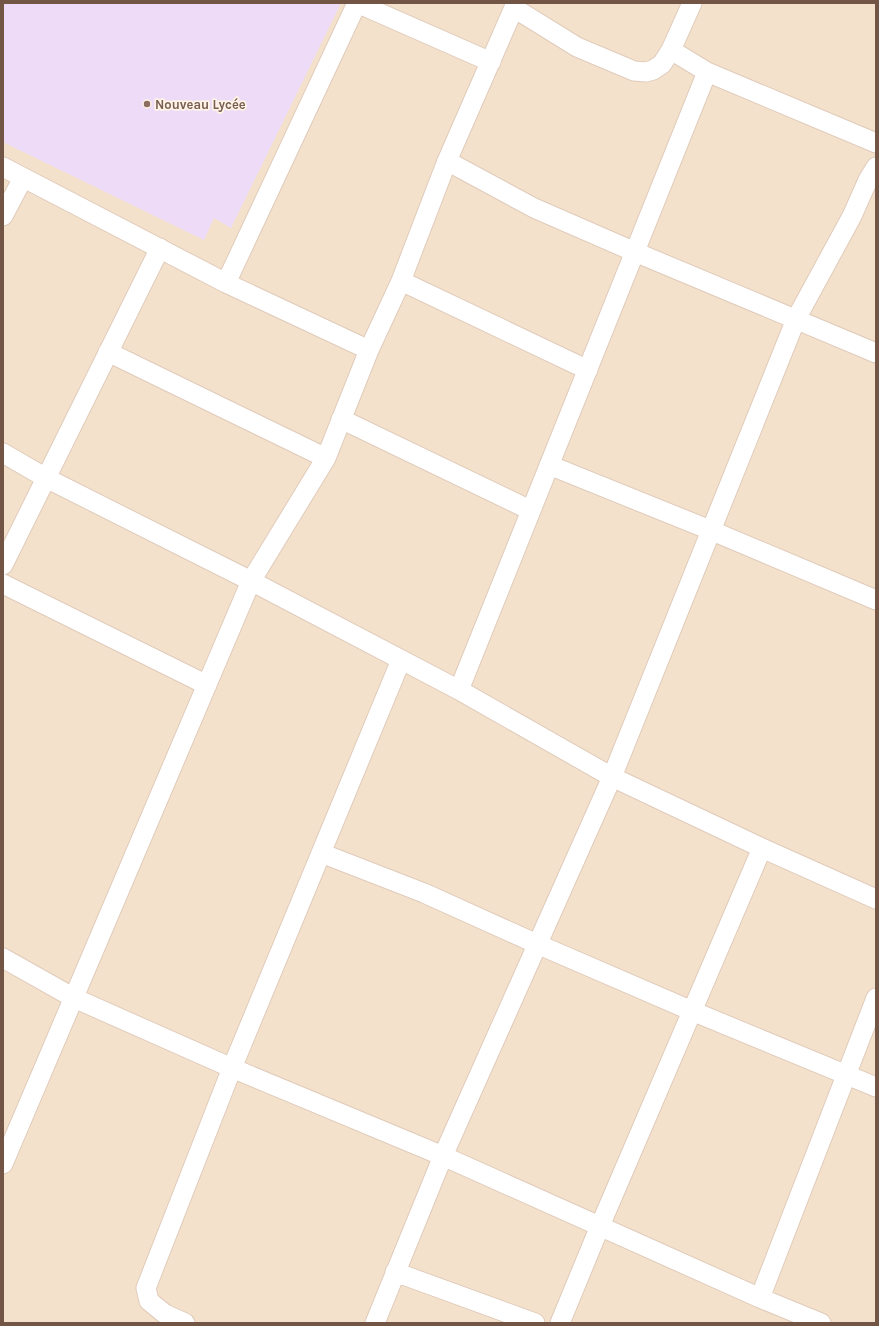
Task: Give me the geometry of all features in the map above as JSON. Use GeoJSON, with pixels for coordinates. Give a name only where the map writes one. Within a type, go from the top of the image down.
{"type":"FeatureCollection","features":[{"type":"Feature","properties":{"kind":"street"},"geometry":{"type":"LineString","coordinates":[[226,282],[357,3],[491,62]]}},
{"type":"Feature","properties":{"kind":"street"},"geometry":{"type":"LineString","coordinates":[[3,1164],[7,1143],[74,998],[251,581],[326,458],[369,350],[402,281],[448,161],[515,6],[577,47],[634,71],[646,72],[653,70],[662,64],[671,50],[692,3]]}},
{"type":"Feature","properties":{"kind":"street"},"geometry":{"type":"LineString","coordinates":[[671,50],[707,72],[876,143]]}},
{"type":"Feature","properties":{"kind":"street"},"geometry":{"type":"LineString","coordinates":[[458,690],[636,252],[707,72]]}},
{"type":"Feature","properties":{"kind":"street"},"geometry":{"type":"LineString","coordinates":[[448,161],[534,208],[876,353]]}},
{"type":"Feature","properties":{"kind":"street"},"geometry":{"type":"LineString","coordinates":[[375,1323],[443,1156],[612,777],[796,319],[852,216],[868,180],[876,167]]}},
{"type":"Feature","properties":{"kind":"street"},"geometry":{"type":"LineString","coordinates":[[3,168],[226,282],[369,350]]}},
{"type":"Feature","properties":{"kind":"street"},"geometry":{"type":"LineString","coordinates":[[3,216],[23,178]]}},
{"type":"Feature","properties":{"kind":"street"},"geometry":{"type":"LineString","coordinates":[[3,565],[160,248]]}},
{"type":"Feature","properties":{"kind":"street"},"geometry":{"type":"LineString","coordinates":[[402,281],[588,370]]}},
{"type":"Feature","properties":{"kind":"street"},"geometry":{"type":"LineString","coordinates":[[108,352],[326,458]]}},
{"type":"Feature","properties":{"kind":"street"},"geometry":{"type":"LineString","coordinates":[[341,420],[530,510]]}},
{"type":"Feature","properties":{"kind":"street"},"geometry":{"type":"LineString","coordinates":[[3,453],[46,478],[251,581],[458,690],[612,777],[762,848],[876,899]]}},
{"type":"Feature","properties":{"kind":"street"},"geometry":{"type":"LineString","coordinates":[[549,465],[876,599]]}},
{"type":"Feature","properties":{"kind":"street"},"geometry":{"type":"LineString","coordinates":[[3,584],[207,684]]}},
{"type":"Feature","properties":{"kind":"street"},"geometry":{"type":"LineString","coordinates":[[185,1323],[165,1314],[149,1301],[146,1288],[232,1068],[401,660]]}},
{"type":"Feature","properties":{"kind":"street"},"geometry":{"type":"LineString","coordinates":[[560,1323],[762,848]]}},
{"type":"Feature","properties":{"kind":"street"},"geometry":{"type":"LineString","coordinates":[[321,853],[424,893],[692,1011],[876,1087]]}},
{"type":"Feature","properties":{"kind":"street"},"geometry":{"type":"LineString","coordinates":[[3,958],[74,998],[232,1068],[443,1156],[760,1298],[821,1323]]}},
{"type":"Feature","properties":{"kind":"street"},"geometry":{"type":"LineString","coordinates":[[760,1298],[876,998]]}},
{"type":"Feature","properties":{"kind":"street"},"geometry":{"type":"LineString","coordinates":[[395,1272],[535,1323]]}},
{"type":"Feature","properties":{"kind":"shaded area"},"geometry":{"type":"Polygon","coordinates":[[[3,3],[876,3],[876,1323],[3,1323],[3,3]]]}},
{"type":"Feature","properties":{"kind":"shaded area","name":"Nouveau Lycée"},"geometry":{"type":"Polygon","coordinates":[[[3,3],[341,3],[231,228],[214,218],[204,240],[3,142],[3,3]]]}},
{"type":"Feature","properties":{"kind":"place","name":"Nouveau Lycée"},"geometry":{"type":"Point","coordinates":[147,104]}}]}
